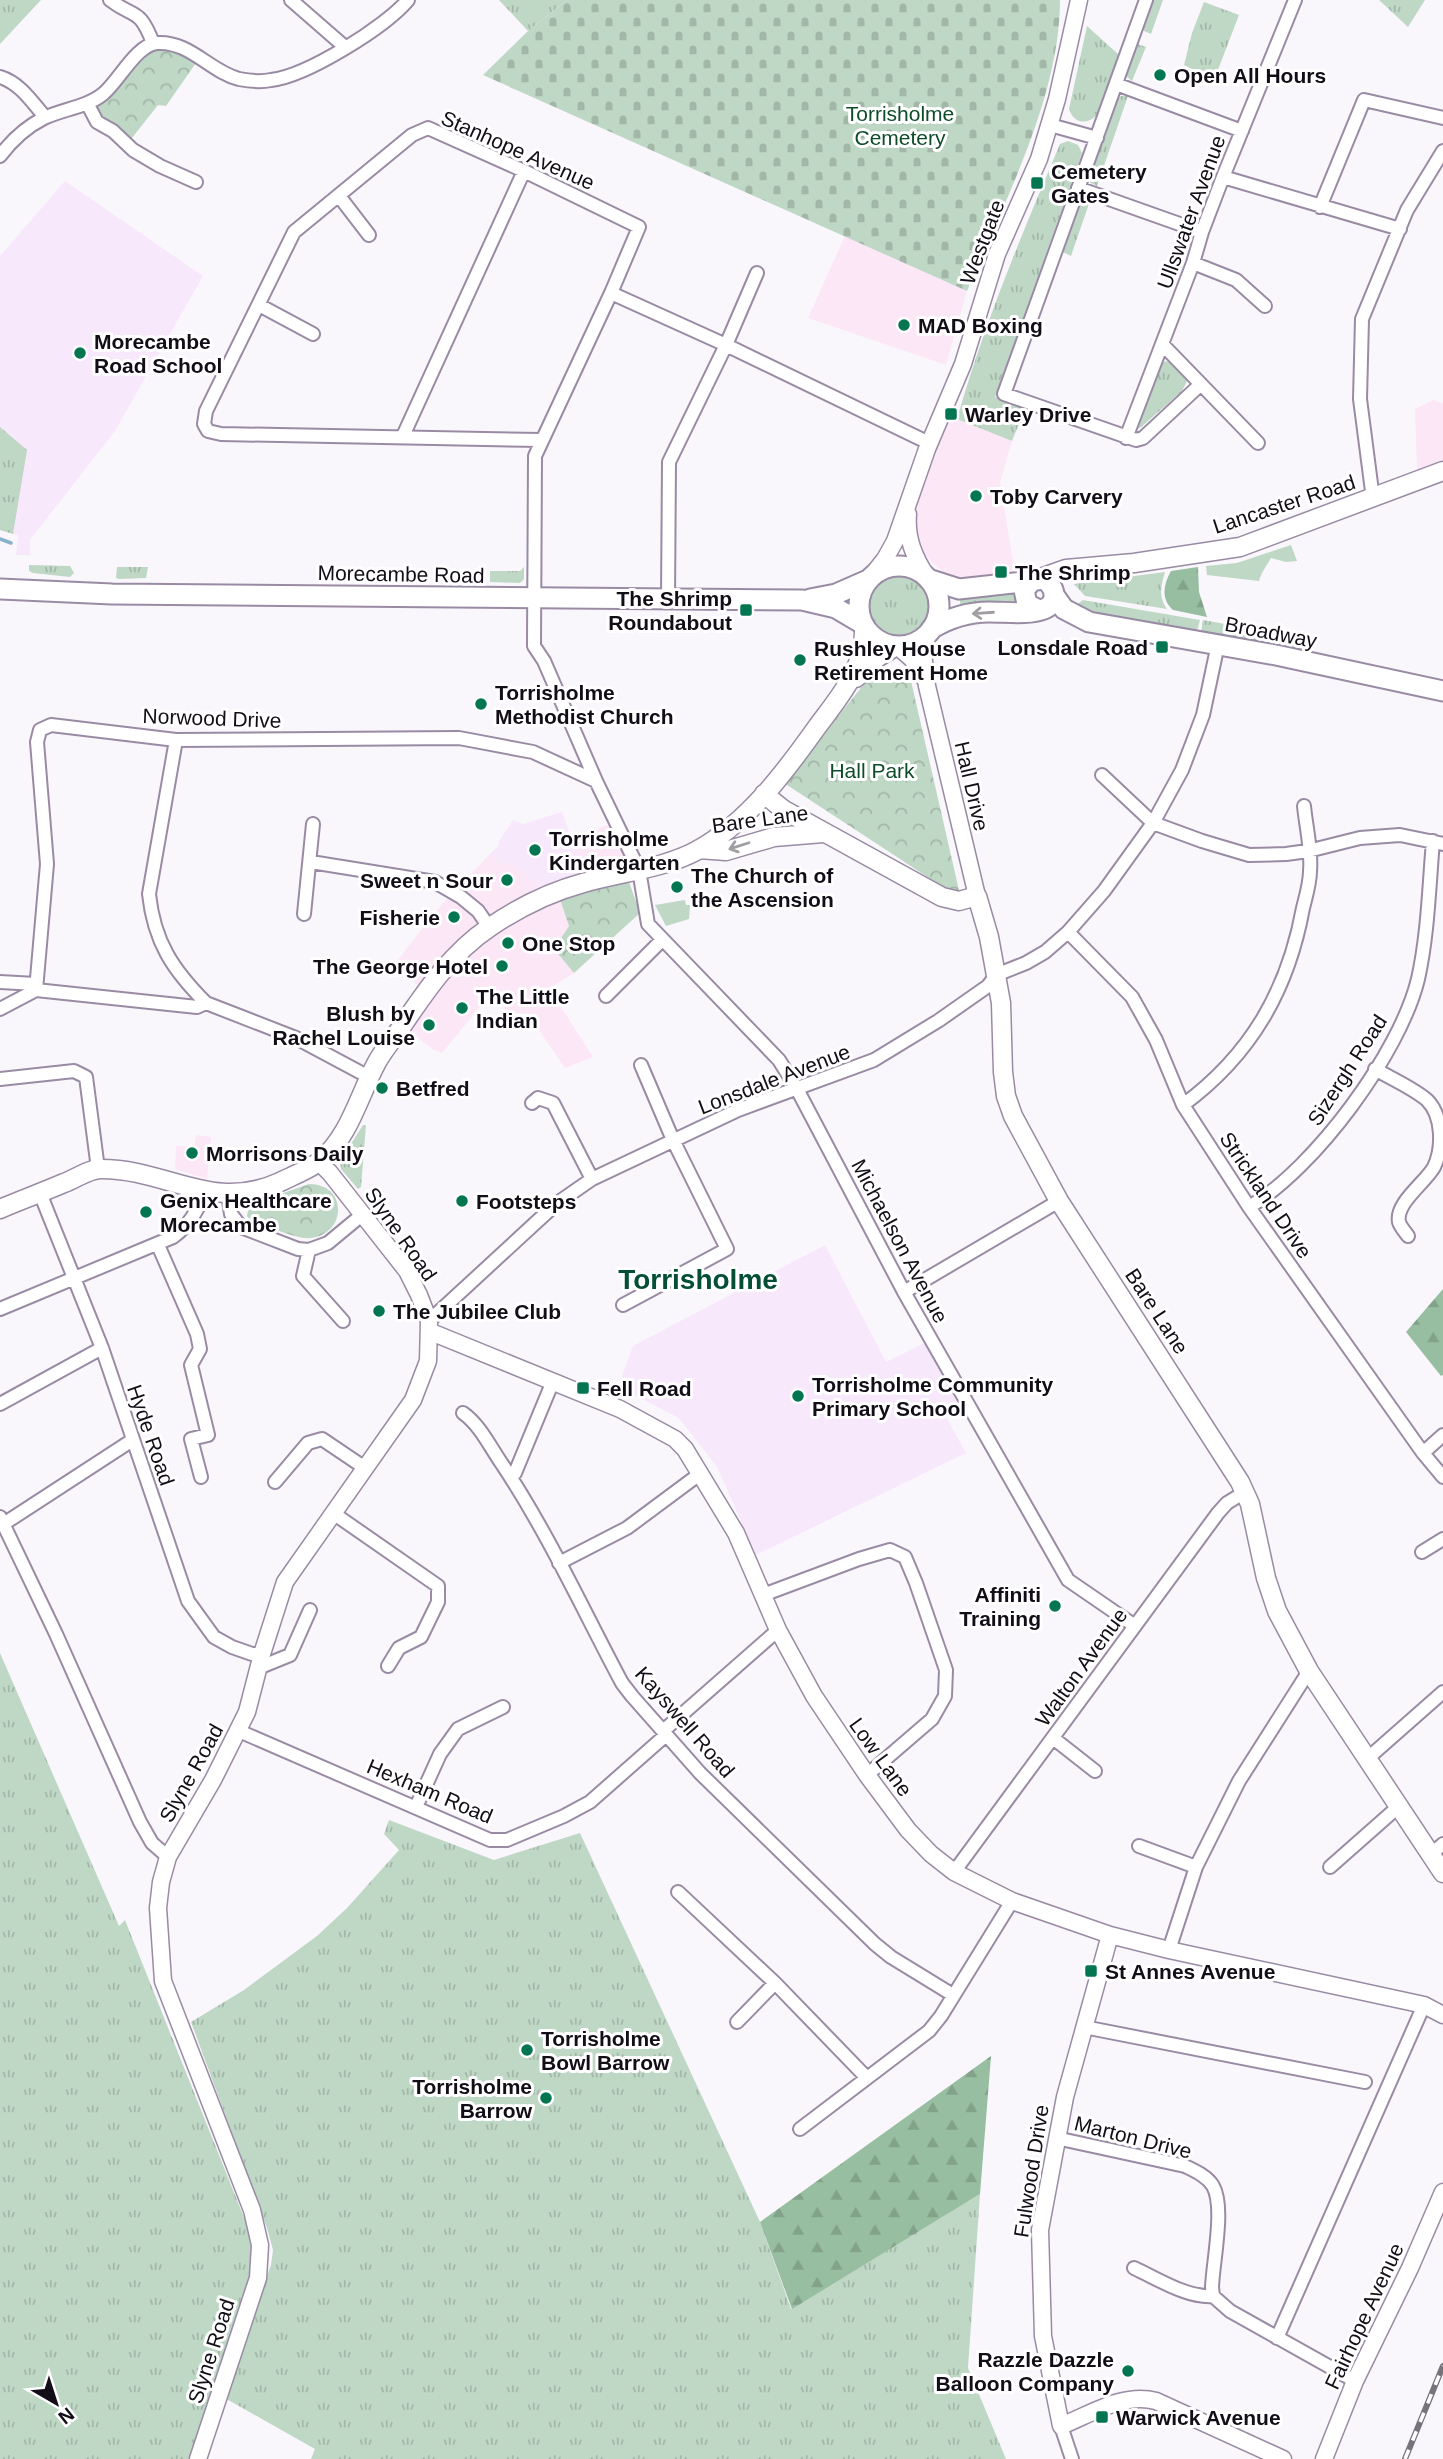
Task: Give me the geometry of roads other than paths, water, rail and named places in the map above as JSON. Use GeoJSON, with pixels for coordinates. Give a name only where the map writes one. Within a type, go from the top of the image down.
{"type":"FeatureCollection","features":[{"type":"Feature","properties":{"kind":"main road","name":"Lancaster Road"},"geometry":{"type":"LineString","coordinates":[[927,578],[959,589],[1033,580],[1060,570],[1094,568],[1240,547],[1443,471]]}},
{"type":"Feature","properties":{"kind":"main road"},"geometry":{"type":"LineString","coordinates":[[844,691],[862,656],[864,625],[859,611],[859,600],[869,579],[882,569],[907,566],[927,578],[938,599],[936,619],[930,631]]}},
{"type":"Feature","properties":{"kind":"main road","name":"Lancaster Road"},"geometry":{"type":"LineString","coordinates":[[1054,594],[1066,580],[1094,568]]}},
{"type":"Feature","properties":{"kind":"main road","name":"Morecambe Road"},"geometry":{"type":"LineString","coordinates":[[0,589],[112,594],[802,600],[836,594],[869,579]]}},
{"type":"Feature","properties":{"kind":"main road"},"geometry":{"type":"LineString","coordinates":[[0,1209],[98,1169],[146,1173],[206,1192],[228,1194],[268,1187],[319,1162],[348,1125],[379,1059],[437,977],[460,951],[489,927],[534,901],[581,883],[639,870],[699,849],[729,828],[764,794],[844,691],[868,666],[897,646],[917,641],[958,616],[980,612],[1020,613],[1038,610],[1050,605],[1054,594],[1052,586],[1046,581],[1033,580],[1024,590],[1024,597],[1027,604],[1038,610]]}},
{"type":"Feature","properties":{"kind":"main road","name":"Broadway"},"geometry":{"type":"LineString","coordinates":[[1054,594],[1065,609],[1089,622],[1218,645],[1443,691]]}},
{"type":"Feature","properties":{"kind":"main road","name":"Morecambe Road"},"geometry":{"type":"LineString","coordinates":[[802,600],[836,608],[864,625]]}},
{"type":"Feature","properties":{"kind":"main road","name":"Broadway"},"geometry":{"type":"LineString","coordinates":[[1038,610],[1064,622],[1082,625],[1089,622]]}},
{"type":"Feature","properties":{"kind":"main road"},"geometry":{"type":"LineString","coordinates":[[864,625],[879,640],[897,646]]}},
{"type":"Feature","properties":{"kind":"main road","name":"Bare Lane"},"geometry":{"type":"LineString","coordinates":[[764,794],[784,810],[950,901],[977,896],[989,937],[1001,1003],[1003,1072],[1006,1096],[1013,1116],[1059,1201],[1206,1427],[1245,1492],[1269,1590],[1278,1611],[1310,1671],[1398,1807],[1437,1849],[1443,1873]]}},
{"type":"Feature","properties":{"kind":"main road","name":"Bare Lane"},"geometry":{"type":"LineString","coordinates":[[699,849],[726,851],[774,837],[800,833],[827,834]]}},
{"type":"Feature","properties":{"kind":"street"},"geometry":{"type":"LineString","coordinates":[[110,0],[141,18],[153,43]]}},
{"type":"Feature","properties":{"kind":"street"},"geometry":{"type":"LineString","coordinates":[[290,0],[345,47]]}},
{"type":"Feature","properties":{"kind":"street"},"geometry":{"type":"LineString","coordinates":[[0,156],[10,142],[26,128],[45,117],[87,103],[103,94],[134,58],[153,43],[171,43],[187,49],[214,68],[238,78],[273,80],[307,69],[345,47],[396,14],[408,0]]}},
{"type":"Feature","properties":{"kind":"street","name":"Westgate"},"geometry":{"type":"LineString","coordinates":[[869,579],[890,551],[929,443],[963,364],[997,254],[1039,159],[1050,125],[1079,0]]}},
{"type":"Feature","properties":{"kind":"street"},"geometry":{"type":"LineString","coordinates":[[1146,0],[1004,394],[1136,440],[1143,438],[1201,384]]}},
{"type":"Feature","properties":{"kind":"street","name":"Ullswater Avenue"},"geometry":{"type":"LineString","coordinates":[[1126,438],[1223,177],[1295,0]]}},
{"type":"Feature","properties":{"kind":"street"},"geometry":{"type":"LineString","coordinates":[[0,77],[25,93],[45,117]]}},
{"type":"Feature","properties":{"kind":"street"},"geometry":{"type":"LineString","coordinates":[[1116,84],[1242,131]]}},
{"type":"Feature","properties":{"kind":"street"},"geometry":{"type":"LineString","coordinates":[[1320,207],[1364,100],[1443,118]]}},
{"type":"Feature","properties":{"kind":"street"},"geometry":{"type":"LineString","coordinates":[[87,103],[97,121],[113,131],[133,150],[160,166],[196,181]]}},
{"type":"Feature","properties":{"kind":"street"},"geometry":{"type":"LineString","coordinates":[[1050,125],[1097,138]]}},
{"type":"Feature","properties":{"kind":"street","name":"Stanhope Avenue"},"geometry":{"type":"LineString","coordinates":[[403,436],[220,434],[205,428],[206,411],[294,232],[412,135],[428,128],[639,227]]}},
{"type":"Feature","properties":{"kind":"street"},"geometry":{"type":"LineString","coordinates":[[1373,499],[1360,399],[1362,319],[1407,210],[1443,151]]}},
{"type":"Feature","properties":{"kind":"street"},"geometry":{"type":"LineString","coordinates":[[524,171],[403,436],[541,440]]}},
{"type":"Feature","properties":{"kind":"street"},"geometry":{"type":"LineString","coordinates":[[1223,177],[1400,229]]}},
{"type":"Feature","properties":{"kind":"street"},"geometry":{"type":"LineString","coordinates":[[1078,188],[1202,232]]}},
{"type":"Feature","properties":{"kind":"street"},"geometry":{"type":"LineString","coordinates":[[339,196],[369,235]]}},
{"type":"Feature","properties":{"kind":"street","name":"Michaelson Avenue"},"geometry":{"type":"LineString","coordinates":[[639,227],[536,456],[534,646],[544,661],[596,781],[639,870],[648,923],[779,1060],[904,1292],[1068,1580],[1135,1626]]}},
{"type":"Feature","properties":{"kind":"street"},"geometry":{"type":"LineString","coordinates":[[1193,263],[1236,280],[1265,306]]}},
{"type":"Feature","properties":{"kind":"street"},"geometry":{"type":"LineString","coordinates":[[668,598],[669,462],[726,345],[757,273]]}},
{"type":"Feature","properties":{"kind":"street"},"geometry":{"type":"LineString","coordinates":[[611,293],[929,443]]}},
{"type":"Feature","properties":{"kind":"street"},"geometry":{"type":"LineString","coordinates":[[259,305],[313,334]]}},
{"type":"Feature","properties":{"kind":"street"},"geometry":{"type":"LineString","coordinates":[[1163,344],[1258,443]]}},
{"type":"Feature","properties":{"kind":"street","name":"Westgate"},"geometry":{"type":"LineString","coordinates":[[910,494],[907,520],[910,544],[927,578]]}},
{"type":"Feature","properties":{"kind":"street","name":"Hall Drive"},"geometry":{"type":"LineString","coordinates":[[930,631],[923,653],[927,686],[977,896]]}},
{"type":"Feature","properties":{"kind":"street"},"geometry":{"type":"LineString","coordinates":[[996,975],[1036,957],[1068,932],[1104,891],[1153,823],[1182,770],[1203,715],[1218,645]]}},
{"type":"Feature","properties":{"kind":"street","name":"Hall Drive"},"geometry":{"type":"LineString","coordinates":[[897,646],[912,659],[927,686]]}},
{"type":"Feature","properties":{"kind":"street","name":"Norwood Drive"},"geometry":{"type":"LineString","coordinates":[[36,987],[47,864],[37,742],[40,730],[51,725],[176,740],[459,738],[533,752],[596,781]]}},
{"type":"Feature","properties":{"kind":"street"},"geometry":{"type":"LineString","coordinates":[[176,740],[149,894],[152,917],[170,962],[206,1003],[296,1038],[369,1077]]}},
{"type":"Feature","properties":{"kind":"street"},"geometry":{"type":"LineString","coordinates":[[1102,775],[1153,823],[1249,855],[1286,854],[1360,838],[1400,835],[1438,842]]}},
{"type":"Feature","properties":{"kind":"street"},"geometry":{"type":"LineString","coordinates":[[1183,1105],[1202,1091],[1248,1042],[1281,986],[1298,935],[1311,870],[1304,807]]}},
{"type":"Feature","properties":{"kind":"street"},"geometry":{"type":"LineString","coordinates":[[304,914],[313,824]]}},
{"type":"Feature","properties":{"kind":"street","name":"Sizergh Road"},"geometry":{"type":"LineString","coordinates":[[1249,1207],[1265,1198],[1301,1166],[1328,1136],[1376,1069],[1404,1019],[1417,981],[1425,940],[1438,842]]}},
{"type":"Feature","properties":{"kind":"street"},"geometry":{"type":"LineString","coordinates":[[311,862],[435,882],[461,897],[478,911],[489,927]]}},
{"type":"Feature","properties":{"kind":"street","name":"Strickland Drive"},"geometry":{"type":"LineString","coordinates":[[1068,932],[1132,996],[1156,1040],[1183,1105],[1249,1207],[1423,1453],[1443,1477]]}},
{"type":"Feature","properties":{"kind":"street"},"geometry":{"type":"LineString","coordinates":[[606,996],[662,940]]}},
{"type":"Feature","properties":{"kind":"street","name":"Lonsdale Avenue"},"geometry":{"type":"LineString","coordinates":[[430,1326],[556,1204],[592,1179],[738,1110],[874,1060],[938,1021],[988,986],[996,975]]}},
{"type":"Feature","properties":{"kind":"street"},"geometry":{"type":"LineString","coordinates":[[0,982],[197,1007],[206,1003]]}},
{"type":"Feature","properties":{"kind":"street"},"geometry":{"type":"LineString","coordinates":[[0,1009],[36,987]]}},
{"type":"Feature","properties":{"kind":"street"},"geometry":{"type":"LineString","coordinates":[[623,1305],[727,1249],[673,1140],[641,1065]]}},
{"type":"Feature","properties":{"kind":"street"},"geometry":{"type":"LineString","coordinates":[[1376,1069],[1428,1101],[1437,1114],[1441,1128],[1438,1172],[1407,1200],[1400,1212],[1399,1222],[1408,1236]]}},
{"type":"Feature","properties":{"kind":"street"},"geometry":{"type":"LineString","coordinates":[[0,1079],[74,1071],[86,1077],[98,1169]]}},
{"type":"Feature","properties":{"kind":"street"},"geometry":{"type":"LineString","coordinates":[[532,1103],[538,1098],[553,1103],[592,1179]]}},
{"type":"Feature","properties":{"kind":"street","name":"Slyne Road"},"geometry":{"type":"LineString","coordinates":[[198,2459],[258,2278],[260,2245],[252,2210],[163,1981],[158,1908],[162,1882],[169,1857],[239,1731],[254,1690],[260,1661],[285,1582],[418,1391],[428,1361],[430,1326],[407,1271],[319,1162]]}},
{"type":"Feature","properties":{"kind":"street"},"geometry":{"type":"LineString","coordinates":[[0,1309],[173,1237],[189,1224],[206,1192]]}},
{"type":"Feature","properties":{"kind":"street","name":"Hyde Road"},"geometry":{"type":"LineString","coordinates":[[40,1193],[102,1348],[131,1441],[188,1601],[214,1637],[252,1654],[260,1661]]}},
{"type":"Feature","properties":{"kind":"street"},"geometry":{"type":"LineString","coordinates":[[228,1194],[231,1214],[240,1227],[298,1249],[309,1250],[328,1243],[363,1214]]}},
{"type":"Feature","properties":{"kind":"street"},"geometry":{"type":"LineString","coordinates":[[904,1292],[1059,1201]]}},
{"type":"Feature","properties":{"kind":"street"},"geometry":{"type":"LineString","coordinates":[[158,1245],[197,1334],[200,1349],[191,1365],[208,1435],[191,1439],[201,1477]]}},
{"type":"Feature","properties":{"kind":"street"},"geometry":{"type":"LineString","coordinates":[[309,1250],[303,1276],[343,1321]]}},
{"type":"Feature","properties":{"kind":"street","name":"Low Lane"},"geometry":{"type":"LineString","coordinates":[[430,1326],[620,1409],[675,1439],[685,1449],[736,1533],[778,1630],[804,1681],[867,1775],[908,1830],[954,1872],[1012,1901],[1110,1935],[1424,2006],[1443,2015]]}},
{"type":"Feature","properties":{"kind":"street"},"geometry":{"type":"LineString","coordinates":[[0,1404],[102,1348]]}},
{"type":"Feature","properties":{"kind":"street"},"geometry":{"type":"LineString","coordinates":[[510,1476],[515,1473],[553,1381]]}},
{"type":"Feature","properties":{"kind":"street","name":"Kayswell Road"},"geometry":{"type":"LineString","coordinates":[[463,1413],[476,1425],[510,1476],[622,1683],[664,1733],[700,1773],[876,1944],[891,1957],[953,1995]]}},
{"type":"Feature","properties":{"kind":"street"},"geometry":{"type":"LineString","coordinates":[[1423,1453],[1443,1435]]}},
{"type":"Feature","properties":{"kind":"street"},"geometry":{"type":"LineString","coordinates":[[275,1482],[308,1443],[322,1439],[365,1468]]}},
{"type":"Feature","properties":{"kind":"street"},"geometry":{"type":"LineString","coordinates":[[131,1441],[2,1520],[140,1822],[152,1843],[169,1857]]}},
{"type":"Feature","properties":{"kind":"street"},"geometry":{"type":"LineString","coordinates":[[559,1563],[627,1528],[701,1473]]}},
{"type":"Feature","properties":{"kind":"street","name":"Walton Avenue"},"geometry":{"type":"LineString","coordinates":[[954,1872],[1218,1513],[1227,1503],[1245,1492]]}},
{"type":"Feature","properties":{"kind":"street"},"geometry":{"type":"LineString","coordinates":[[333,1513],[438,1586],[438,1602],[421,1637],[399,1648],[388,1666]]}},
{"type":"Feature","properties":{"kind":"street"},"geometry":{"type":"LineString","coordinates":[[1422,1552],[1443,1539]]}},
{"type":"Feature","properties":{"kind":"street"},"geometry":{"type":"LineString","coordinates":[[763,1595],[890,1550],[905,1558],[946,1670],[945,1696],[932,1719],[867,1775]]}},
{"type":"Feature","properties":{"kind":"street"},"geometry":{"type":"LineString","coordinates":[[260,1661],[290,1655],[310,1610]]}},
{"type":"Feature","properties":{"kind":"street","name":"Hexham Road"},"geometry":{"type":"LineString","coordinates":[[239,1731],[490,1840],[507,1840],[590,1802],[778,1630]]}},
{"type":"Feature","properties":{"kind":"street"},"geometry":{"type":"LineString","coordinates":[[1169,1950],[1196,1867],[1239,1781],[1310,1671]]}},
{"type":"Feature","properties":{"kind":"street"},"geometry":{"type":"LineString","coordinates":[[1367,1759],[1443,1692]]}},
{"type":"Feature","properties":{"kind":"street"},"geometry":{"type":"LineString","coordinates":[[416,1807],[440,1754],[458,1729],[503,1707]]}},
{"type":"Feature","properties":{"kind":"street"},"geometry":{"type":"LineString","coordinates":[[1053,1738],[1095,1771]]}},
{"type":"Feature","properties":{"kind":"street"},"geometry":{"type":"LineString","coordinates":[[1330,1867],[1398,1807]]}},
{"type":"Feature","properties":{"kind":"street"},"geometry":{"type":"LineString","coordinates":[[1139,1846],[1196,1867]]}},
{"type":"Feature","properties":{"kind":"street"},"geometry":{"type":"LineString","coordinates":[[678,1892],[775,1983],[867,2078]]}},
{"type":"Feature","properties":{"kind":"street"},"geometry":{"type":"LineString","coordinates":[[801,2129],[929,2031],[942,2016],[1012,1901]]}},
{"type":"Feature","properties":{"kind":"street","name":"Fulwood Drive"},"geometry":{"type":"LineString","coordinates":[[1072,2459],[1060,2426],[1043,2336],[1040,2230],[1065,2097],[1110,1935]]}},
{"type":"Feature","properties":{"kind":"street"},"geometry":{"type":"LineString","coordinates":[[737,2022],[775,1983]]}},
{"type":"Feature","properties":{"kind":"street"},"geometry":{"type":"LineString","coordinates":[[1277,2338],[1424,2006]]}},
{"type":"Feature","properties":{"kind":"street"},"geometry":{"type":"LineString","coordinates":[[1084,2027],[1365,2082]]}},
{"type":"Feature","properties":{"kind":"street","name":"Marton Drive"},"geometry":{"type":"LineString","coordinates":[[1056,2138],[1185,2166],[1202,2175],[1212,2185],[1217,2207],[1213,2296]]}},
{"type":"Feature","properties":{"kind":"street","name":"Fairhope Avenue"},"geometry":{"type":"LineString","coordinates":[[1325,2459],[1355,2381],[1410,2268],[1443,2192]]}},
{"type":"Feature","properties":{"kind":"street"},"geometry":{"type":"LineString","coordinates":[[1134,2268],[1193,2294],[1213,2296],[1230,2311],[1355,2381]]}},
{"type":"Feature","properties":{"kind":"street"},"geometry":{"type":"LineString","coordinates":[[1060,2426],[1120,2402],[1143,2397],[1283,2459]]}},
{"type":"Feature","properties":{"kind":"waterway"},"geometry":{"type":"LineString","coordinates":[[0,539],[11,543]]}},
{"type":"Feature","properties":{"kind":"railway"},"geometry":{"type":"LineString","coordinates":[[1405,2459],[1443,2366]]}},
{"type":"Feature","properties":{"kind":"place","name":"Open All Hours"},"geometry":{"type":"Point","coordinates":[1160,75]}},
{"type":"Feature","properties":{"kind":"place","name":"Cemetery Gates"},"geometry":{"type":"Point","coordinates":[1037,183]}},
{"type":"Feature","properties":{"kind":"place","name":"MAD Boxing"},"geometry":{"type":"Point","coordinates":[904,325]}},
{"type":"Feature","properties":{"kind":"place","name":"Morecambe Road School"},"geometry":{"type":"Point","coordinates":[80,353]}},
{"type":"Feature","properties":{"kind":"place","name":"Warley Drive"},"geometry":{"type":"Point","coordinates":[951,414]}},
{"type":"Feature","properties":{"kind":"place","name":"Toby Carvery"},"geometry":{"type":"Point","coordinates":[976,496]}},
{"type":"Feature","properties":{"kind":"place","name":"The Shrimp"},"geometry":{"type":"Point","coordinates":[1001,572]}},
{"type":"Feature","properties":{"kind":"place","name":"The Shrimp Roundabout"},"geometry":{"type":"Point","coordinates":[746,610]}},
{"type":"Feature","properties":{"kind":"place","name":"Lonsdale Road"},"geometry":{"type":"Point","coordinates":[1162,647]}},
{"type":"Feature","properties":{"kind":"place","name":"Rushley House Retirement Home"},"geometry":{"type":"Point","coordinates":[800,660]}},
{"type":"Feature","properties":{"kind":"place","name":"Torrisholme Methodist Church"},"geometry":{"type":"Point","coordinates":[481,704]}},
{"type":"Feature","properties":{"kind":"place","name":"Torrisholme Kindergarten"},"geometry":{"type":"Point","coordinates":[535,850]}},
{"type":"Feature","properties":{"kind":"place","name":"Sweet n Sour"},"geometry":{"type":"Point","coordinates":[507,880]}},
{"type":"Feature","properties":{"kind":"place","name":"The Church of the Ascension"},"geometry":{"type":"Point","coordinates":[677,887]}},
{"type":"Feature","properties":{"kind":"place","name":"Fisherie"},"geometry":{"type":"Point","coordinates":[454,917]}},
{"type":"Feature","properties":{"kind":"place","name":"One Stop"},"geometry":{"type":"Point","coordinates":[508,943]}},
{"type":"Feature","properties":{"kind":"place","name":"The George Hotel"},"geometry":{"type":"Point","coordinates":[502,966]}},
{"type":"Feature","properties":{"kind":"place","name":"The Little Indian"},"geometry":{"type":"Point","coordinates":[462,1008]}},
{"type":"Feature","properties":{"kind":"place","name":"Blush by Rachel Louise"},"geometry":{"type":"Point","coordinates":[429,1025]}},
{"type":"Feature","properties":{"kind":"place","name":"Betfred"},"geometry":{"type":"Point","coordinates":[382,1088]}},
{"type":"Feature","properties":{"kind":"place","name":"Morrisons Daily"},"geometry":{"type":"Point","coordinates":[192,1153]}},
{"type":"Feature","properties":{"kind":"place","name":"Footsteps"},"geometry":{"type":"Point","coordinates":[462,1201]}},
{"type":"Feature","properties":{"kind":"place","name":"Genix Healthcare Morecambe"},"geometry":{"type":"Point","coordinates":[146,1212]}},
{"type":"Feature","properties":{"kind":"place","name":"The Jubilee Club"},"geometry":{"type":"Point","coordinates":[379,1311]}},
{"type":"Feature","properties":{"kind":"place","name":"Fell Road"},"geometry":{"type":"Point","coordinates":[583,1388]}},
{"type":"Feature","properties":{"kind":"place","name":"Torrisholme Community Primary School"},"geometry":{"type":"Point","coordinates":[798,1396]}},
{"type":"Feature","properties":{"kind":"place","name":"Affiniti Training"},"geometry":{"type":"Point","coordinates":[1055,1606]}},
{"type":"Feature","properties":{"kind":"place","name":"St Annes Avenue"},"geometry":{"type":"Point","coordinates":[1091,1971]}},
{"type":"Feature","properties":{"kind":"place","name":"Torrisholme Bowl Barrow"},"geometry":{"type":"Point","coordinates":[527,2050]}},
{"type":"Feature","properties":{"kind":"place","name":"Torrisholme Barrow"},"geometry":{"type":"Point","coordinates":[546,2098]}},
{"type":"Feature","properties":{"kind":"place","name":"Razzle Dazzle Balloon Company"},"geometry":{"type":"Point","coordinates":[1128,2371]}},
{"type":"Feature","properties":{"kind":"place","name":"Warwick Avenue"},"geometry":{"type":"Point","coordinates":[1102,2417]}},
{"type":"Feature","properties":{"kind":"district","name":"Torrisholme"},"geometry":{"type":"Point","coordinates":[698,1279]}},
{"type":"Feature","properties":{"kind":"park label","name":"Torrisholme Cemetery"},"geometry":{"type":"Point","coordinates":[900,125]}},
{"type":"Feature","properties":{"kind":"park label","name":"Hall Park"},"geometry":{"type":"Point","coordinates":[872,770]}}]}
